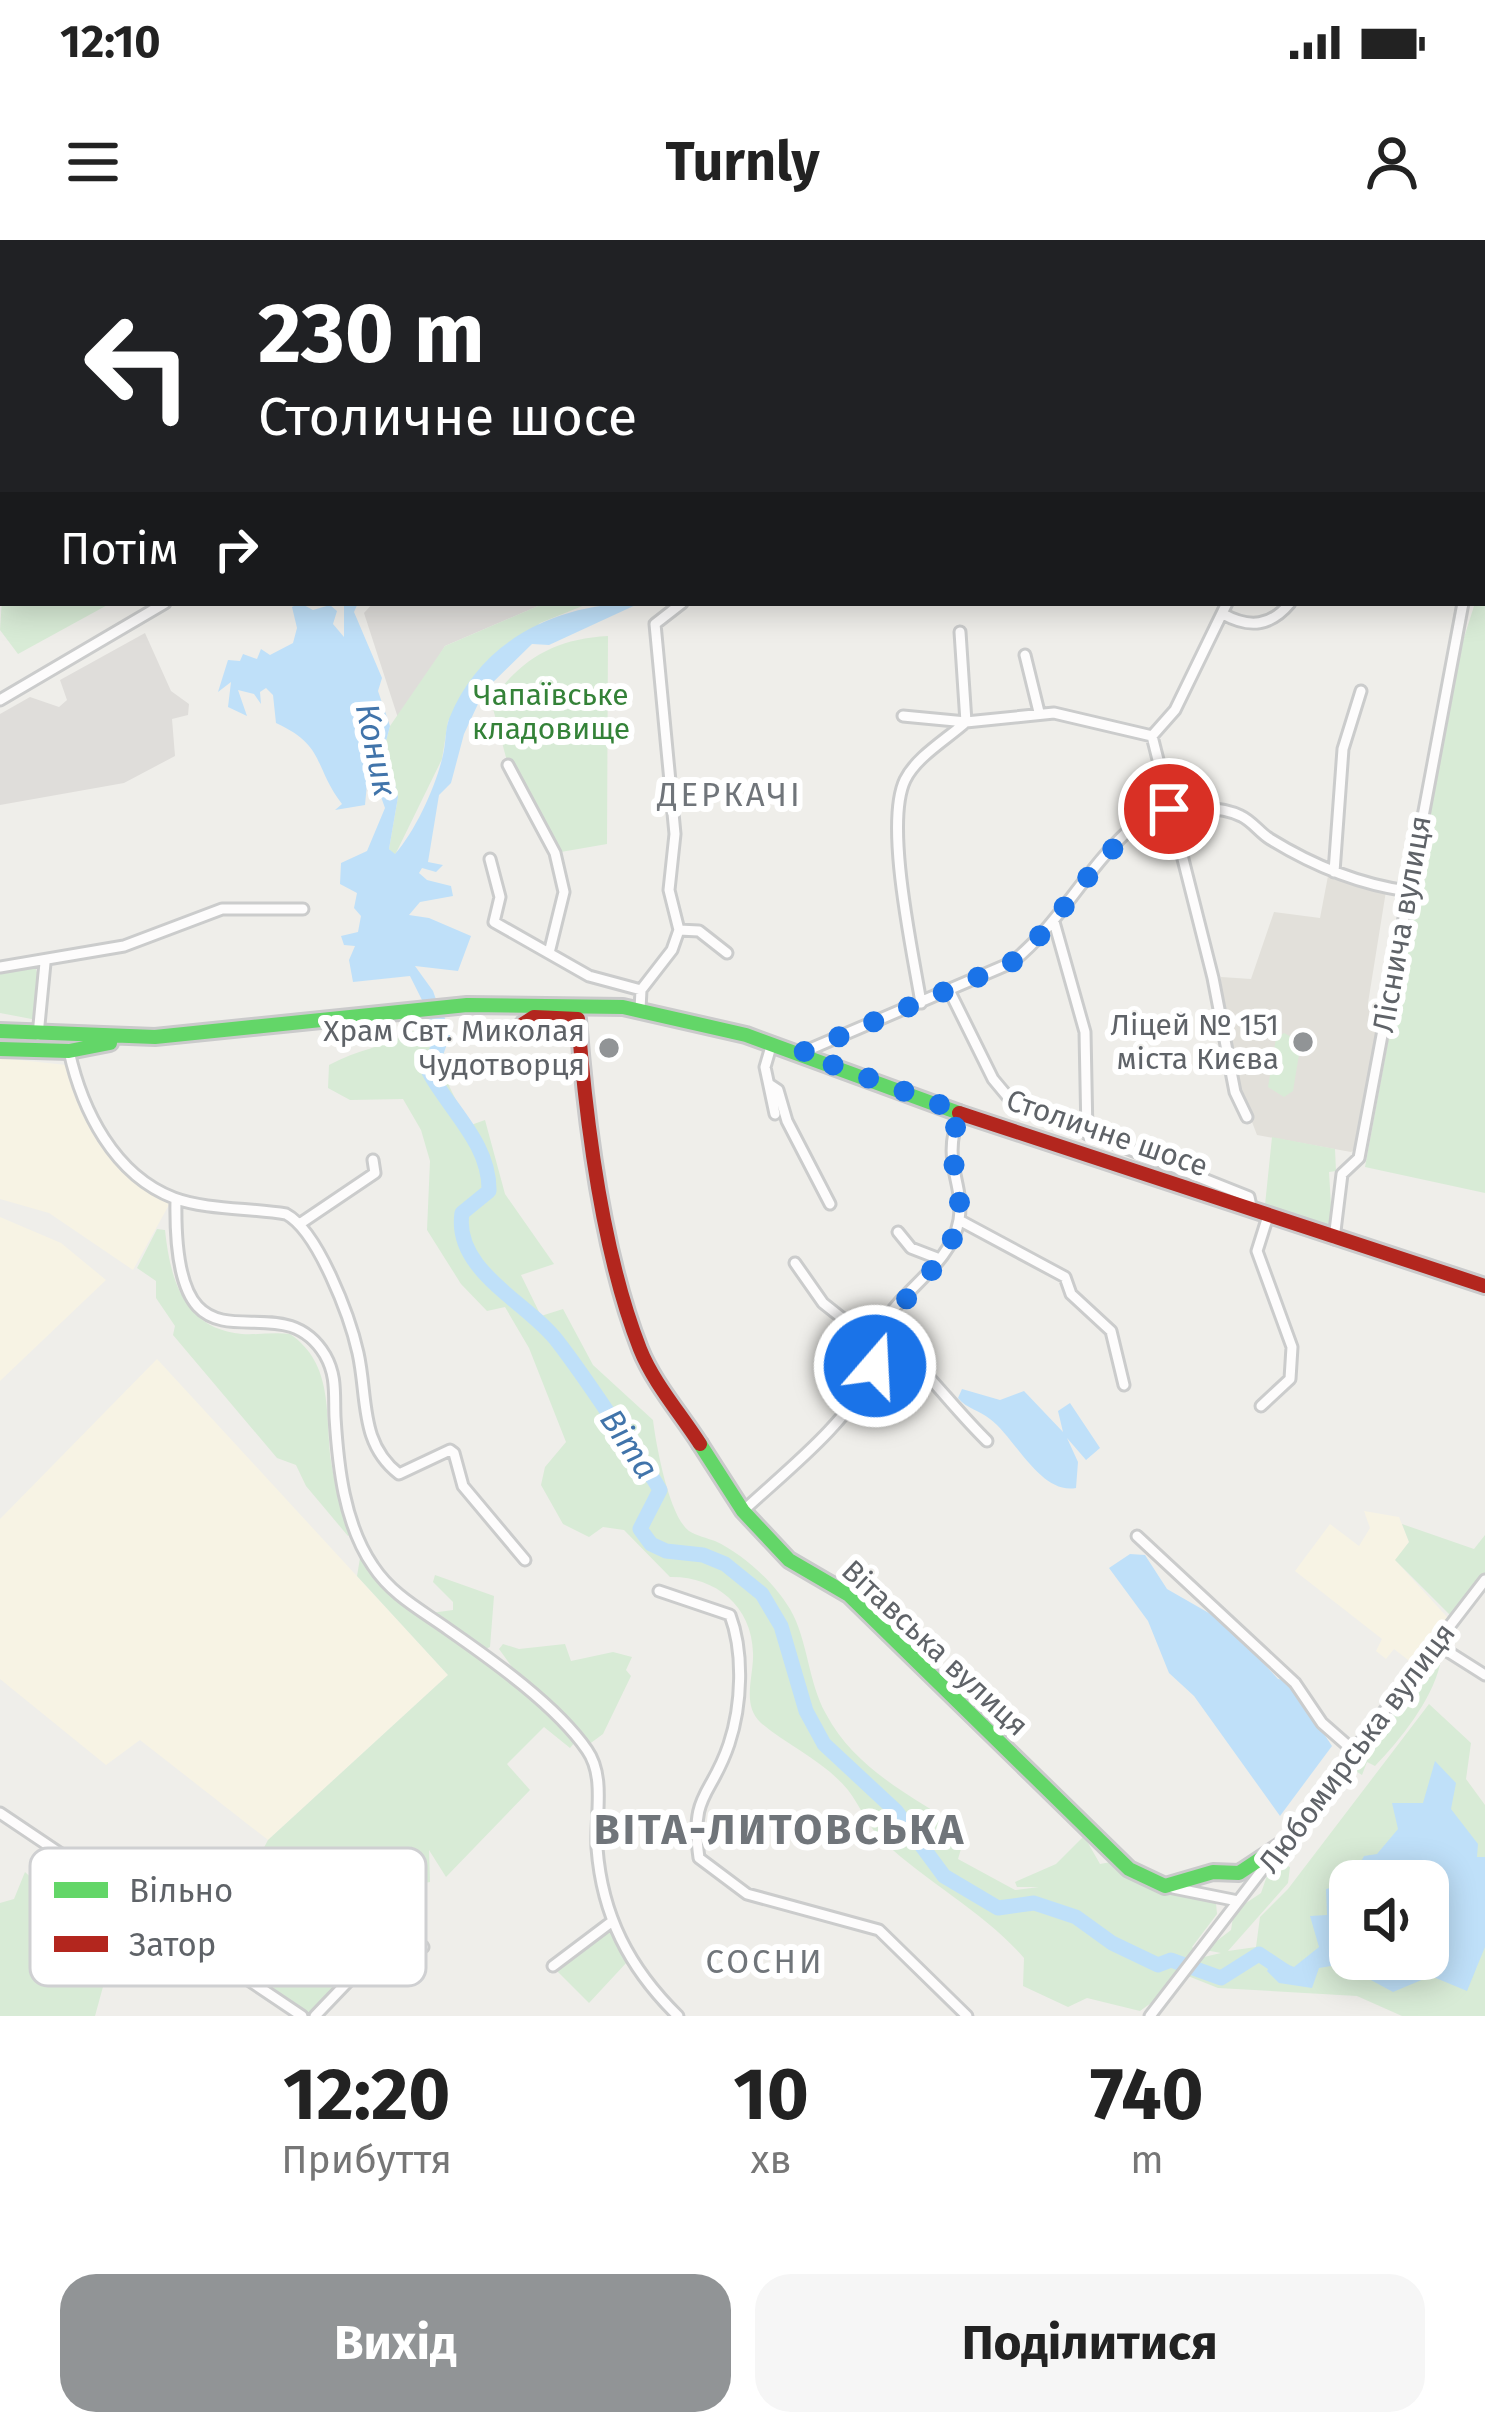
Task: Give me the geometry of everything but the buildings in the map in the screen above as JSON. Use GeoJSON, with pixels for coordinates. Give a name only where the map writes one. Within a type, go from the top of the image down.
{"type":"FeatureCollection","features":[{"type":"Feature","properties":{"kind":"main road","name":"Столичне шосе"},"geometry":{"type":"LineString","coordinates":[[0,1049],[69,1051],[142,1036],[472,1004],[568,1002],[640,1009],[772,1043],[960,1112],[1485,1286]]}},
{"type":"Feature","properties":{"kind":"main road","name":"Вітавська вулиця"},"geometry":{"type":"LineString","coordinates":[[523,1024],[535,1017],[578,1019],[586,1126],[631,1322],[642,1354],[743,1511],[790,1561],[849,1595],[1107,1851],[1165,1886]]}},
{"type":"Feature","properties":{"kind":"main road","name":"Столичне шосе"},"geometry":{"type":"LineString","coordinates":[[0,1031],[142,1036]]}},
{"type":"Feature","properties":{"kind":"main road"},"geometry":{"type":"LineString","coordinates":[[1165,1886],[1213,1872],[1239,1873],[1289,1840]]}},
{"type":"Feature","properties":{"kind":"street"},"geometry":{"type":"LineString","coordinates":[[0,700],[160,606]]}},
{"type":"Feature","properties":{"kind":"street"},"geometry":{"type":"LineString","coordinates":[[640,1009],[641,990],[672,950],[679,930],[669,890],[675,834],[655,624],[678,606]]}},
{"type":"Feature","properties":{"kind":"street"},"geometry":{"type":"LineString","coordinates":[[1152,736],[1175,710],[1225,609],[1263,624],[1286,606]]}},
{"type":"Feature","properties":{"kind":"street","name":"Ліснича вулиця"},"geometry":{"type":"LineString","coordinates":[[1334,1239],[1342,1174],[1359,1158],[1462,606]]}},
{"type":"Feature","properties":{"kind":"street"},"geometry":{"type":"LineString","coordinates":[[960,632],[966,722]]}},
{"type":"Feature","properties":{"kind":"street"},"geometry":{"type":"LineString","coordinates":[[1025,655],[1039,712]]}},
{"type":"Feature","properties":{"kind":"street"},"geometry":{"type":"LineString","coordinates":[[1334,872],[1343,749],[1360,691]]}},
{"type":"Feature","properties":{"kind":"street"},"geometry":{"type":"LineString","coordinates":[[903,716],[966,722],[1039,712],[1152,736]]}},
{"type":"Feature","properties":{"kind":"street"},"geometry":{"type":"LineString","coordinates":[[921,1003],[900,860],[902,789],[914,766],[966,722]]}},
{"type":"Feature","properties":{"kind":"street"},"geometry":{"type":"LineString","coordinates":[[1152,736],[1213,978],[1235,1092],[1247,1117]]}},
{"type":"Feature","properties":{"kind":"street"},"geometry":{"type":"LineString","coordinates":[[508,765],[555,854],[564,892],[549,953]]}},
{"type":"Feature","properties":{"kind":"street"},"geometry":{"type":"LineString","coordinates":[[801,1053],[1011,963],[1054,922],[1126,833],[1169,809],[1239,814],[1268,838],[1334,872],[1372,886],[1407,891]]}},
{"type":"Feature","properties":{"kind":"street"},"geometry":{"type":"LineString","coordinates":[[490,859],[500,897],[494,922],[589,976],[641,990]]}},
{"type":"Feature","properties":{"kind":"street"},"geometry":{"type":"LineString","coordinates":[[0,967],[124,946],[222,909],[303,909]]}},
{"type":"Feature","properties":{"kind":"street"},"geometry":{"type":"LineString","coordinates":[[1054,922],[1084,1032],[1087,1134]]}},
{"type":"Feature","properties":{"kind":"street"},"geometry":{"type":"LineString","coordinates":[[679,930],[699,931],[727,953]]}},
{"type":"Feature","properties":{"kind":"street"},"geometry":{"type":"LineString","coordinates":[[38,1035],[45,963]]}},
{"type":"Feature","properties":{"kind":"street"},"geometry":{"type":"LineString","coordinates":[[949,990],[993,1079],[1013,1103],[1249,1197],[1252,1211]]}},
{"type":"Feature","properties":{"kind":"street"},"geometry":{"type":"LineString","coordinates":[[772,1043],[765,1066],[775,1114]]}},
{"type":"Feature","properties":{"kind":"street"},"geometry":{"type":"LineString","coordinates":[[69,1051],[77,1083],[108,1145],[147,1182],[176,1199],[286,1214],[301,1222],[358,1352],[365,1419],[379,1453],[399,1474],[450,1450],[463,1486],[525,1560]]}},
{"type":"Feature","properties":{"kind":"street"},"geometry":{"type":"LineString","coordinates":[[769,1084],[778,1090],[787,1121],[830,1204]]}},
{"type":"Feature","properties":{"kind":"street"},"geometry":{"type":"LineString","coordinates":[[743,1511],[835,1420],[875,1366],[881,1332],[937,1258],[959,1220],[949,1156],[960,1112]]}},
{"type":"Feature","properties":{"kind":"street"},"geometry":{"type":"LineString","coordinates":[[301,1222],[364,1185],[375,1173],[373,1160]]}},
{"type":"Feature","properties":{"kind":"street"},"geometry":{"type":"LineString","coordinates":[[176,1199],[176,1264],[189,1296],[202,1312],[218,1320],[294,1329],[323,1352],[336,1383],[340,1475],[368,1559],[395,1593],[516,1678],[587,1750],[596,1774],[598,1879],[610,1923],[678,2016]]}},
{"type":"Feature","properties":{"kind":"street"},"geometry":{"type":"LineString","coordinates":[[1261,1406],[1290,1378],[1292,1347],[1257,1251],[1268,1216]]}},
{"type":"Feature","properties":{"kind":"street"},"geometry":{"type":"LineString","coordinates":[[959,1220],[1065,1277],[1071,1294],[1111,1331],[1124,1385]]}},
{"type":"Feature","properties":{"kind":"street"},"geometry":{"type":"LineString","coordinates":[[898,1232],[911,1247],[937,1258]]}},
{"type":"Feature","properties":{"kind":"street"},"geometry":{"type":"LineString","coordinates":[[795,1263],[823,1303],[877,1346]]}},
{"type":"Feature","properties":{"kind":"street"},"geometry":{"type":"LineString","coordinates":[[881,1332],[919,1360],[938,1393],[987,1441]]}},
{"type":"Feature","properties":{"kind":"street"},"geometry":{"type":"LineString","coordinates":[[1137,1535],[1295,1683],[1322,1723],[1355,1752]]}},
{"type":"Feature","properties":{"kind":"street","name":"Любомирська вулиця"},"geometry":{"type":"LineString","coordinates":[[1150,2016],[1485,1580]]}},
{"type":"Feature","properties":{"kind":"street"},"geometry":{"type":"LineString","coordinates":[[659,1591],[730,1615],[741,1644],[729,1745],[695,1808],[699,1858],[761,1900],[879,1930],[967,2016]]}},
{"type":"Feature","properties":{"kind":"street"},"geometry":{"type":"LineString","coordinates":[[1436,1644],[1485,1675]]}},
{"type":"Feature","properties":{"kind":"street"},"geometry":{"type":"LineString","coordinates":[[0,1813],[52,1848]]}},
{"type":"Feature","properties":{"kind":"street","name":"Вітавська вулиця"},"geometry":{"type":"LineString","coordinates":[[1165,1886],[1238,1901]]}},
{"type":"Feature","properties":{"kind":"street"},"geometry":{"type":"LineString","coordinates":[[553,1966],[610,1923]]}},
{"type":"Feature","properties":{"kind":"street"},"geometry":{"type":"LineString","coordinates":[[257,1986],[302,2016]]}},
{"type":"Feature","properties":{"kind":"street"},"geometry":{"type":"LineString","coordinates":[[315,2016],[344,1986]]}},
{"type":"Feature","properties":{"kind":"shaded area"},"geometry":{"type":"Polygon","coordinates":[[[370,606],[538,606],[445,646],[399,721],[364,613],[370,606]]]}},
{"type":"Feature","properties":{"kind":"shaded area"},"geometry":{"type":"Polygon","coordinates":[[[145,633],[171,691],[189,704],[188,715],[172,719],[175,756],[124,783],[0,805],[0,714],[30,697],[59,707],[67,700],[60,680],[145,633]]]}},
{"type":"Feature","properties":{"kind":"shaded area","name":"Ліцей № 151 міста Києва"},"geometry":{"type":"Polygon","coordinates":[[[1328,876],[1386,891],[1368,1003],[1379,1025],[1357,1148],[1351,1152],[1257,1135],[1239,1088],[1222,1002],[1221,977],[1251,979],[1274,912],[1320,918],[1328,876]]]}},
{"type":"Feature","properties":{"kind":"shaded area"},"geometry":{"type":"Polygon","coordinates":[[[0,1058],[67,1065],[84,1113],[117,1166],[170,1203],[133,1270],[49,1213],[0,1199],[0,1058]]]}},
{"type":"Feature","properties":{"kind":"shaded area"},"geometry":{"type":"Polygon","coordinates":[[[0,1217],[61,1243],[106,1280],[0,1381],[0,1217]]]}},
{"type":"Feature","properties":{"kind":"shaded area"},"geometry":{"type":"Polygon","coordinates":[[[157,1359],[448,1675],[268,1840],[140,1740],[106,1765],[0,1679],[0,1519],[157,1359]]]}},
{"type":"Feature","properties":{"kind":"shaded area"},"geometry":{"type":"Polygon","coordinates":[[[1364,1511],[1399,1517],[1409,1542],[1396,1561],[1448,1618],[1412,1663],[1394,1649],[1386,1659],[1376,1651],[1382,1639],[1295,1571],[1330,1524],[1359,1546],[1370,1528],[1364,1511]]]}},
{"type":"Feature","properties":{"kind":"green space"},"geometry":{"type":"Polygon","coordinates":[[[2,606],[106,606],[18,654],[0,630],[2,606]]]}},
{"type":"Feature","properties":{"kind":"green space"},"geometry":{"type":"Polygon","coordinates":[[[538,606],[582,606],[540,623],[448,721],[442,759],[395,855],[389,849],[398,797],[385,745],[390,726],[445,646],[538,606]]]}},
{"type":"Feature","properties":{"kind":"green space"},"geometry":{"type":"Polygon","coordinates":[[[1474,606],[1485,606],[1485,1193],[1365,1167],[1460,650],[1474,606]]]}},
{"type":"Feature","properties":{"kind":"green space","name":"Чапаївське кладовище"},"geometry":{"type":"Polygon","coordinates":[[[608,636],[607,844],[555,853],[508,765],[491,701],[541,653],[572,641],[608,636]]]}},
{"type":"Feature","properties":{"kind":"green space"},"geometry":{"type":"Polygon","coordinates":[[[21,962],[35,967],[40,980],[37,1020],[0,1013],[0,967],[21,962]]]}},
{"type":"Feature","properties":{"kind":"green space"},"geometry":{"type":"Polygon","coordinates":[[[412,1031],[448,1033],[443,1060],[452,1092],[471,1125],[485,1120],[505,1194],[554,1264],[521,1275],[541,1316],[563,1309],[593,1365],[653,1420],[665,1479],[682,1523],[692,1533],[736,1553],[775,1589],[796,1621],[820,1702],[839,1734],[888,1782],[966,1832],[958,1859],[1015,1890],[1039,1887],[1017,1887],[1015,1882],[1056,1864],[1084,1836],[1100,1864],[1111,1862],[1163,1892],[1216,1903],[1217,1914],[1192,1947],[1204,1957],[1221,1953],[1205,1950],[1231,1930],[1234,1911],[1261,1893],[1269,1870],[1280,1863],[1290,1867],[1288,1883],[1228,1951],[1256,1947],[1260,1917],[1288,1889],[1429,1704],[1471,1743],[1466,1779],[1485,1805],[1485,2016],[1402,2016],[1357,1996],[1218,1988],[1188,1976],[1140,2011],[1087,1998],[1068,2007],[1023,1986],[1024,1958],[1008,1941],[884,1842],[838,1780],[755,1716],[750,1699],[751,1636],[728,1597],[701,1582],[670,1577],[624,1530],[603,1527],[589,1537],[563,1524],[541,1485],[545,1467],[566,1442],[529,1348],[505,1307],[487,1311],[461,1284],[427,1230],[430,1161],[421,1130],[403,1099],[350,1100],[328,1088],[329,1065],[412,1031]]]}},
{"type":"Feature","properties":{"kind":"green space"},"geometry":{"type":"Polygon","coordinates":[[[1284,1033],[1301,1042],[1293,1091],[1284,1097],[1268,1087],[1276,1038],[1284,1033]]]}},
{"type":"Feature","properties":{"kind":"green space"},"geometry":{"type":"Polygon","coordinates":[[[1272,1137],[1335,1149],[1336,1171],[1329,1172],[1332,1222],[1327,1225],[1265,1205],[1272,1137]]]}},
{"type":"Feature","properties":{"kind":"green space"},"geometry":{"type":"Polygon","coordinates":[[[157,1229],[165,1230],[176,1283],[193,1312],[206,1323],[242,1334],[290,1334],[314,1360],[325,1391],[331,1461],[352,1533],[348,1536],[306,1486],[296,1465],[277,1458],[173,1335],[175,1326],[156,1298],[156,1281],[137,1268],[157,1229]]]}},
{"type":"Feature","properties":{"kind":"green space"},"geometry":{"type":"Polygon","coordinates":[[[1402,1524],[1474,1549],[1485,1535],[1485,1573],[1452,1617],[1395,1560],[1409,1542],[1402,1524]]]}},
{"type":"Feature","properties":{"kind":"green space"},"geometry":{"type":"Polygon","coordinates":[[[362,1546],[391,1594],[513,1680],[575,1742],[570,1748],[544,1727],[507,1764],[530,1790],[446,1877],[429,1850],[430,1882],[426,1883],[426,1848],[264,1848],[448,1675],[357,1576],[362,1546]]]}},
{"type":"Feature","properties":{"kind":"green space"},"geometry":{"type":"Polygon","coordinates":[[[435,1575],[494,1596],[490,1647],[481,1651],[431,1613],[453,1610],[453,1602],[433,1582],[435,1575]]]}},
{"type":"Feature","properties":{"kind":"green space"},"geometry":{"type":"Polygon","coordinates":[[[503,1644],[519,1649],[565,1644],[571,1661],[613,1652],[632,1657],[626,1670],[631,1676],[603,1734],[588,1745],[517,1674],[499,1649],[503,1644]]]}},
{"type":"Feature","properties":{"kind":"green space"},"geometry":{"type":"Polygon","coordinates":[[[1434,1657],[1432,1663],[1440,1665],[1436,1679],[1405,1732],[1375,1766],[1367,1762],[1362,1775],[1351,1768],[1389,1720],[1388,1713],[1420,1682],[1423,1676],[1418,1674],[1434,1657]]]}},
{"type":"Feature","properties":{"kind":"green space"},"geometry":{"type":"Polygon","coordinates":[[[25,1872],[30,1877],[30,1986],[103,1986],[95,2016],[0,2016],[0,1903],[14,1899],[25,1872]]]}},
{"type":"Feature","properties":{"kind":"green space"},"geometry":{"type":"Polygon","coordinates":[[[610,1931],[628,1961],[589,2003],[557,1971],[610,1931]]]}},
{"type":"Feature","properties":{"kind":"green space"},"geometry":{"type":"Polygon","coordinates":[[[263,1986],[336,1986],[308,2016],[263,1986]]]}},
{"type":"Feature","properties":{"kind":"water","name":"Коник"},"geometry":{"type":"Polygon","coordinates":[[[331,606],[337,611],[333,624],[344,637],[344,606],[357,606],[354,612],[382,678],[378,691],[390,726],[385,745],[398,797],[389,849],[395,854],[430,794],[449,719],[481,667],[502,647],[552,619],[604,606],[634,606],[549,645],[532,644],[484,691],[464,734],[451,783],[439,795],[428,862],[443,865],[436,872],[422,868],[419,873],[451,886],[453,896],[420,902],[409,915],[471,936],[458,971],[415,966],[433,991],[448,1033],[438,1032],[410,976],[353,982],[349,960],[355,946],[344,945],[341,936],[358,932],[361,916],[354,908],[357,893],[340,884],[341,863],[367,851],[385,808],[369,763],[365,805],[335,810],[342,804],[311,749],[276,723],[273,695],[266,688],[260,692],[261,704],[254,694],[238,690],[247,716],[228,707],[231,682],[218,692],[228,660],[240,661],[243,654],[257,659],[261,649],[270,655],[293,643],[297,628],[292,607],[331,606]]]}},
{"type":"Feature","properties":{"kind":"water"},"geometry":{"type":"Polygon","coordinates":[[[962,1389],[1000,1400],[1024,1391],[1063,1432],[1058,1411],[1070,1403],[1100,1448],[1086,1460],[1067,1438],[1078,1462],[1076,1488],[1063,1488],[1039,1474],[999,1427],[958,1398],[962,1389]]]}},
{"type":"Feature","properties":{"kind":"water"},"geometry":{"type":"Polygon","coordinates":[[[1130,1554],[1145,1555],[1167,1589],[1228,1624],[1278,1679],[1289,1681],[1332,1746],[1280,1816],[1194,1696],[1169,1673],[1148,1621],[1109,1568],[1130,1554]]]}},
{"type":"Feature","properties":{"kind":"water"},"geometry":{"type":"Polygon","coordinates":[[[1435,1761],[1456,1783],[1451,1809],[1478,1844],[1477,1857],[1485,1857],[1485,1947],[1467,1991],[1441,1980],[1449,1980],[1449,1860],[1362,1860],[1377,1854],[1398,1829],[1392,1803],[1423,1803],[1435,1761]]]}},
{"type":"Feature","properties":{"kind":"water"},"geometry":{"type":"Polygon","coordinates":[[[1326,1889],[1329,1966],[1319,1968],[1312,1988],[1279,1983],[1267,1971],[1274,1959],[1294,1967],[1319,1947],[1310,1916],[1327,1915],[1326,1889]]]}},
{"type":"Feature","properties":{"kind":"water"},"geometry":{"type":"Polygon","coordinates":[[[1371,1980],[1422,1980],[1393,1992],[1371,1980]]]}},
{"type":"Feature","properties":{"kind":"waterway","name":"Віта"},"geometry":{"type":"LineString","coordinates":[[435,1014],[443,1033],[429,1072],[476,1143],[488,1174],[489,1191],[462,1213],[462,1234],[469,1252],[496,1285],[558,1342],[654,1480],[660,1490],[640,1529],[651,1544],[725,1564],[762,1594],[781,1626],[806,1711],[824,1744],[896,1811],[944,1876],[998,1908],[1034,1903],[1076,1917],[1112,1943],[1158,1965],[1171,1960],[1221,1978],[1259,1954],[1286,1972]]}},
{"type":"Feature","properties":{"kind":"traffic: fast"},"geometry":{"type":"LineString","coordinates":[[0,1031],[155,1037],[467,1005],[623,1007],[746,1035],[959,1113]]}},
{"type":"Feature","properties":{"kind":"traffic: fast"},"geometry":{"type":"LineString","coordinates":[[0,1049],[69,1051],[110,1043]]}},
{"type":"Feature","properties":{"kind":"traffic: fast"},"geometry":{"type":"LineString","coordinates":[[700,1444],[743,1511],[789,1560],[849,1595],[1129,1869],[1165,1886],[1213,1872],[1239,1873],[1289,1840]]}},
{"type":"Feature","properties":{"kind":"traffic: jam"},"geometry":{"type":"LineString","coordinates":[[523,1024],[534,1017],[578,1019],[598,1186],[615,1271],[640,1349],[700,1444]]}},
{"type":"Feature","properties":{"kind":"traffic: jam"},"geometry":{"type":"LineString","coordinates":[[959,1113],[1485,1286]]}},
{"type":"Feature","properties":{"kind":"place","name":"Ліцей № 151 міста Києва"},"geometry":{"type":"Point","coordinates":[1303,1042]}},
{"type":"Feature","properties":{"kind":"place","name":"Храм Свт. Миколая Чудотворця"},"geometry":{"type":"Point","coordinates":[609,1048]}},
{"type":"Feature","properties":{"kind":"district","name":"ДЕРКАЧІ"},"geometry":{"type":"Point","coordinates":[730,795]}},
{"type":"Feature","properties":{"kind":"district","name":"ВІТА-ЛИТОВСЬКА"},"geometry":{"type":"Point","coordinates":[780,1830]}},
{"type":"Feature","properties":{"kind":"district","name":"СОСНИ"},"geometry":{"type":"Point","coordinates":[765,1962]}},
{"type":"Feature","properties":{"kind":"route"},"geometry":{"type":"LineString","coordinates":[[875,1366],[884,1323],[930,1271],[959,1220],[949,1156],[960,1112],[801,1053],[1011,963],[1035,944],[1126,833],[1169,809]]}}]}
